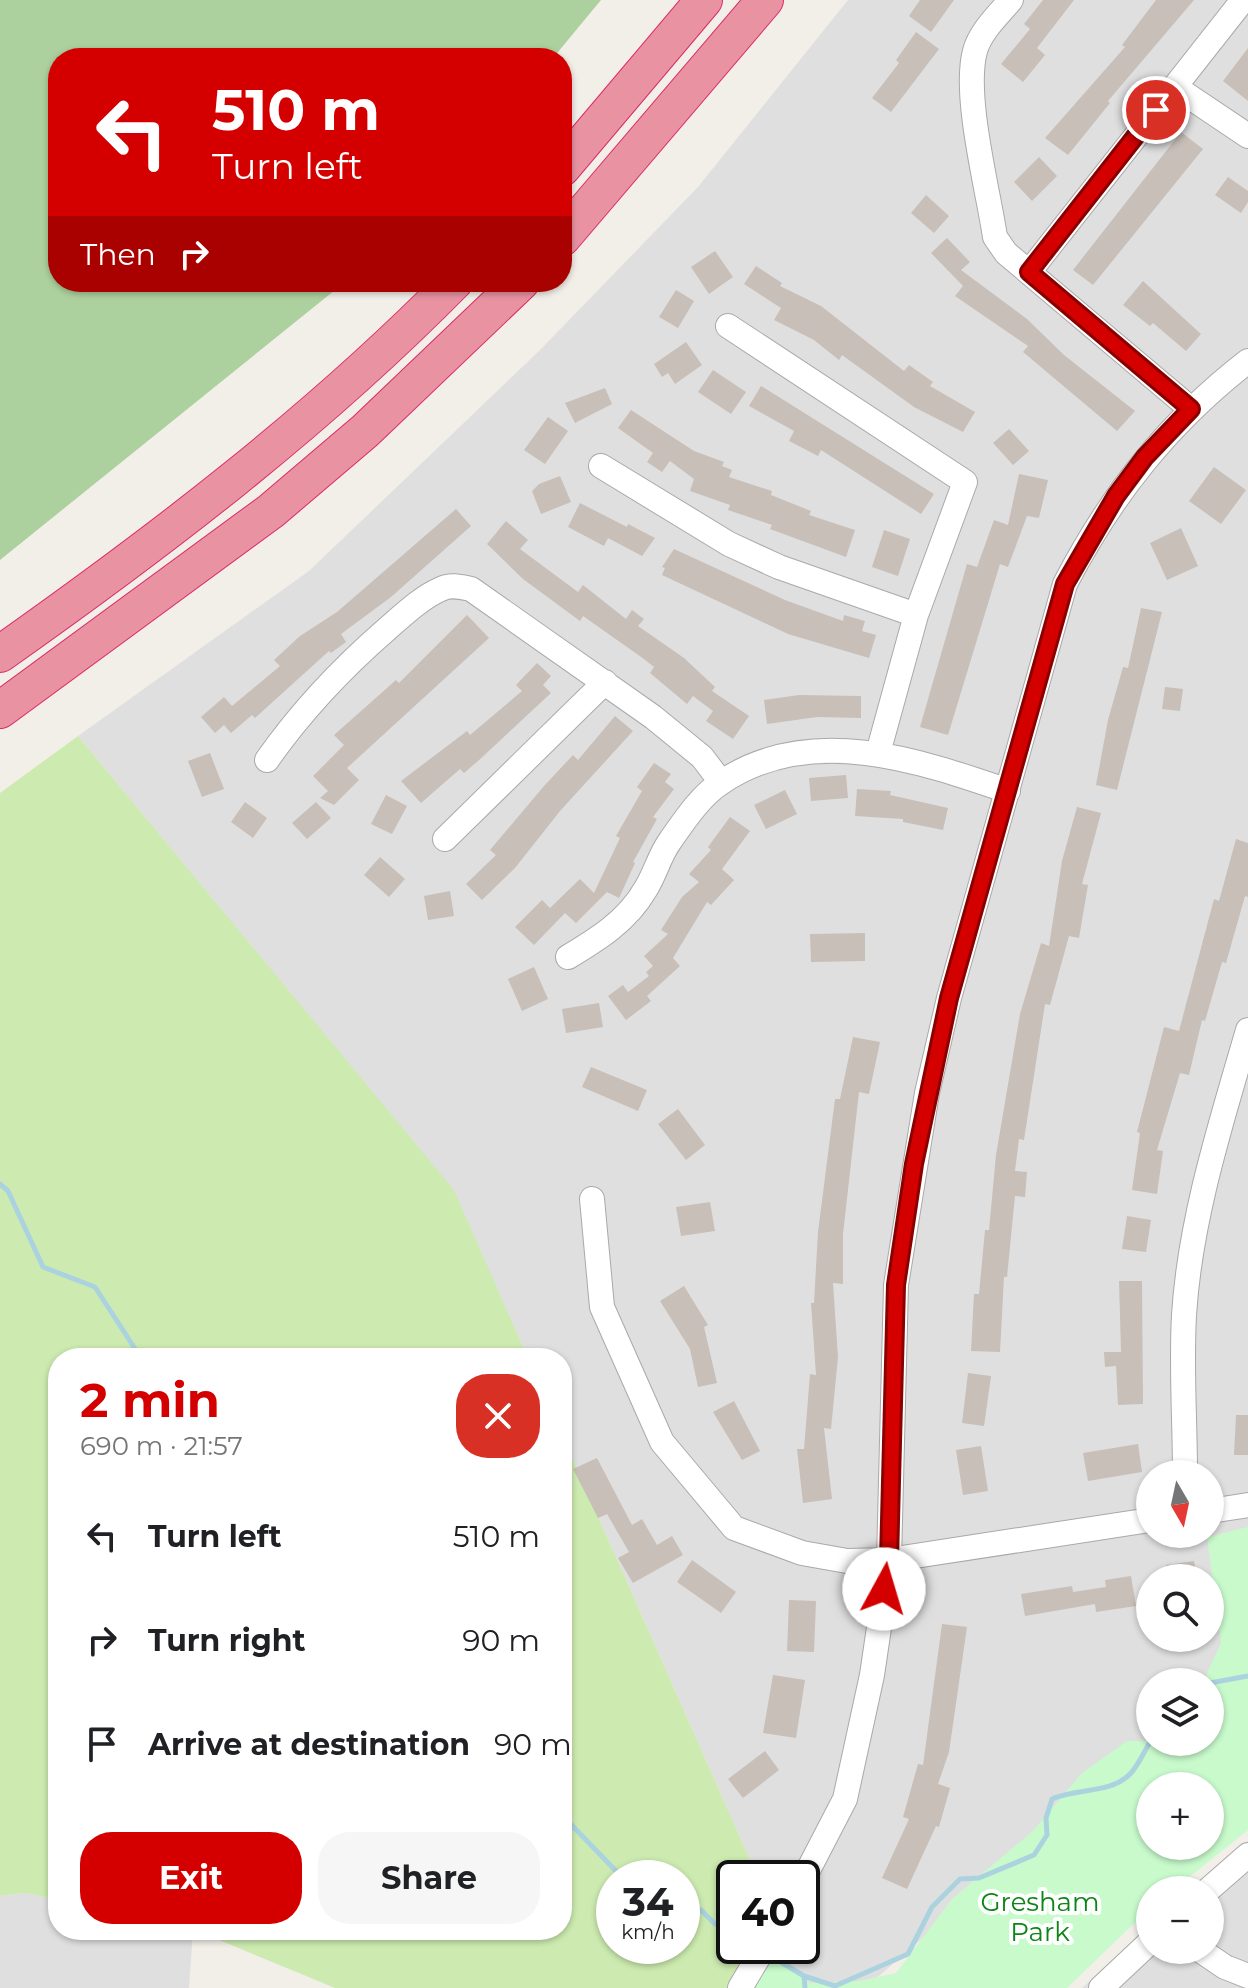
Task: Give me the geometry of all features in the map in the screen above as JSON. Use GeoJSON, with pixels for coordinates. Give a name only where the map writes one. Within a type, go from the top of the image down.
{"type":"FeatureCollection","features":[{"type":"Feature","properties":{"kind":"highway"},"geometry":{"type":"LineString","coordinates":[[572,156],[704,0]]}},
{"type":"Feature","properties":{"kind":"highway"},"geometry":{"type":"LineString","coordinates":[[572,227],[645,145],[765,0]]}},
{"type":"Feature","properties":{"kind":"highway"},"geometry":{"type":"LineString","coordinates":[[7,649],[264,456],[381,353],[444,292]]}},
{"type":"Feature","properties":{"kind":"highway"},"geometry":{"type":"LineString","coordinates":[[0,710],[271,511],[365,431],[511,292]]}},
{"type":"Feature","properties":{"kind":"street"},"geometry":{"type":"LineString","coordinates":[[1011,0],[981,37],[975,51],[971,82],[995,237],[1006,253],[1191,409]]}},
{"type":"Feature","properties":{"kind":"street"},"geometry":{"type":"LineString","coordinates":[[1029,272],[1243,0]]}},
{"type":"Feature","properties":{"kind":"street"},"geometry":{"type":"LineString","coordinates":[[1175,87],[1248,136]]}},
{"type":"Feature","properties":{"kind":"street"},"geometry":{"type":"LineString","coordinates":[[728,326],[965,482],[916,615],[878,753]]}},
{"type":"Feature","properties":{"kind":"street"},"geometry":{"type":"LineString","coordinates":[[813,1860],[845,1799],[863,1730],[889,1560],[896,1285],[910,1188],[949,998],[1065,584],[1116,496],[1145,457],[1191,409],[1248,361]]}},
{"type":"Feature","properties":{"kind":"street"},"geometry":{"type":"LineString","coordinates":[[601,466],[729,544],[779,567],[916,615]]}},
{"type":"Feature","properties":{"kind":"street"},"geometry":{"type":"LineString","coordinates":[[267,760],[323,688],[404,614],[442,588],[471,589],[605,682],[702,757],[721,782]]}},
{"type":"Feature","properties":{"kind":"street"},"geometry":{"type":"LineString","coordinates":[[445,839],[605,682]]}},
{"type":"Feature","properties":{"kind":"street"},"geometry":{"type":"LineString","coordinates":[[568,957],[610,930],[632,910],[646,890],[667,844],[721,782],[787,754],[878,753],[917,760],[1008,791]]}},
{"type":"Feature","properties":{"kind":"street"},"geometry":{"type":"LineString","coordinates":[[1185,1460],[1184,1316],[1189,1268],[1218,1134],[1248,1030]]}},
{"type":"Feature","properties":{"kind":"street"},"geometry":{"type":"LineString","coordinates":[[592,1199],[602,1307],[662,1442],[734,1528],[802,1553],[847,1561],[889,1560],[1136,1522]]}},
{"type":"Feature","properties":{"kind":"street"},"geometry":{"type":"LineString","coordinates":[[1224,1509],[1248,1505]]}},
{"type":"Feature","properties":{"kind":"street"},"geometry":{"type":"LineString","coordinates":[[1224,1876],[1248,1855]]}},
{"type":"Feature","properties":{"kind":"street"},"geometry":{"type":"LineString","coordinates":[[1101,1988],[1136,1955]]}},
{"type":"Feature","properties":{"kind":"street"},"geometry":{"type":"LineString","coordinates":[[740,1988],[754,1964]]}},
{"type":"Feature","properties":{"kind":"street"},"geometry":{"type":"LineString","coordinates":[[1221,1964],[1248,1976]]}},
{"type":"Feature","properties":{"kind":"shaded area"},"geometry":{"type":"Polygon","coordinates":[[[848,0],[1248,0],[1248,1656],[1224,1672],[1224,1668],[1136,1668],[1136,1753],[865,1988],[795,1988],[788,1964],[820,1964],[820,1860],[750,1860],[572,1458],[572,1348],[524,1348],[453,1190],[78,736],[309,571],[540,350],[698,187],[848,0]]]}},
{"type":"Feature","properties":{"kind":"shaded area"},"geometry":{"type":"Polygon","coordinates":[[[1248,1841],[1248,1988],[1082,1988],[1136,1940],[1136,1964],[1224,1964],[1224,1876],[1209,1876],[1248,1841]]]}},
{"type":"Feature","properties":{"kind":"shaded area"},"geometry":{"type":"Polygon","coordinates":[[[25,1893],[48,1898],[48,1940],[192,1940],[189,1988],[0,1988],[0,1896],[25,1893]]]}},
{"type":"Feature","properties":{"kind":"green space"},"geometry":{"type":"Polygon","coordinates":[[[0,0],[601,0],[561,48],[48,48],[48,292],[333,292],[0,560],[0,0]]]}},
{"type":"Feature","properties":{"kind":"green space"},"geometry":{"type":"Polygon","coordinates":[[[78,736],[454,1190],[524,1348],[48,1348],[48,1898],[25,1893],[0,1896],[0,793],[78,736]]]}},
{"type":"Feature","properties":{"kind":"green space"},"geometry":{"type":"Polygon","coordinates":[[[572,1458],[750,1860],[716,1860],[716,1964],[746,1964],[733,1988],[335,1988],[219,1940],[572,1940],[572,1458]]]}},
{"type":"Feature","properties":{"kind":"green space","name":"Gresham Park"},"geometry":{"type":"Polygon","coordinates":[[[1248,1527],[1248,1830],[1224,1849],[1224,1772],[1136,1772],[1136,1860],[1210,1860],[1190,1876],[1136,1876],[1136,1921],[1067,1988],[733,1988],[746,1964],[788,1964],[810,1983],[859,1981],[896,1973],[952,1899],[1033,1831],[1082,1773],[1127,1741],[1136,1741],[1136,1756],[1224,1756],[1224,1668],[1209,1668],[1217,1652],[1224,1652],[1224,1564],[1211,1564],[1208,1548],[1224,1548],[1224,1533],[1248,1527]]]}},
{"type":"Feature","properties":{"kind":"building"},"geometry":{"type":"Polygon","coordinates":[[[920,0],[954,0],[931,32],[909,16],[920,0]]]}},
{"type":"Feature","properties":{"kind":"building"},"geometry":{"type":"Polygon","coordinates":[[[1043,0],[1074,0],[1037,48],[1045,55],[1023,82],[1001,64],[1030,29],[1024,24],[1043,0]]]}},
{"type":"Feature","properties":{"kind":"building"},"geometry":{"type":"Polygon","coordinates":[[[1156,0],[1194,0],[1108,101],[1110,103],[1068,155],[1045,138],[1125,47],[1122,45],[1156,0]]]}},
{"type":"Feature","properties":{"kind":"building"},"geometry":{"type":"Polygon","coordinates":[[[916,32],[939,49],[891,112],[872,98],[899,63],[896,60],[916,32]]]}},
{"type":"Feature","properties":{"kind":"building"},"geometry":{"type":"Polygon","coordinates":[[[1248,48],[1248,101],[1223,81],[1248,48]]]}},
{"type":"Feature","properties":{"kind":"building"},"geometry":{"type":"Polygon","coordinates":[[[1181,132],[1203,149],[1093,285],[1073,270],[1181,132]]]}},
{"type":"Feature","properties":{"kind":"building"},"geometry":{"type":"Polygon","coordinates":[[[1039,157],[1057,176],[1032,201],[1014,182],[1039,157]]]}},
{"type":"Feature","properties":{"kind":"building"},"geometry":{"type":"Polygon","coordinates":[[[1228,177],[1248,191],[1248,202],[1241,213],[1215,195],[1228,177]]]}},
{"type":"Feature","properties":{"kind":"building"},"geometry":{"type":"Polygon","coordinates":[[[926,195],[949,216],[934,233],[911,213],[926,195]]]}},
{"type":"Feature","properties":{"kind":"building"},"geometry":{"type":"Polygon","coordinates":[[[947,238],[970,262],[961,270],[1027,319],[1064,355],[1135,411],[1117,431],[1023,352],[1028,346],[955,296],[963,286],[931,253],[947,238]]]}},
{"type":"Feature","properties":{"kind":"building"},"geometry":{"type":"Polygon","coordinates":[[[715,251],[733,277],[709,294],[691,267],[715,251]]]}},
{"type":"Feature","properties":{"kind":"building"},"geometry":{"type":"Polygon","coordinates":[[[756,266],[782,283],[780,286],[821,306],[904,371],[909,365],[933,382],[930,386],[975,412],[963,432],[914,407],[842,355],[839,360],[814,340],[774,320],[781,308],[744,284],[756,266]]]}},
{"type":"Feature","properties":{"kind":"building"},"geometry":{"type":"Polygon","coordinates":[[[1143,281],[1201,334],[1186,351],[1153,323],[1150,326],[1123,305],[1143,281]]]}},
{"type":"Feature","properties":{"kind":"building"},"geometry":{"type":"Polygon","coordinates":[[[676,290],[694,301],[678,328],[659,317],[676,290]]]}},
{"type":"Feature","properties":{"kind":"building"},"geometry":{"type":"Polygon","coordinates":[[[686,342],[702,365],[675,384],[668,373],[662,377],[654,364],[686,342]]]}},
{"type":"Feature","properties":{"kind":"building"},"geometry":{"type":"Polygon","coordinates":[[[713,370],[746,392],[731,414],[698,392],[713,370]]]}},
{"type":"Feature","properties":{"kind":"building"},"geometry":{"type":"Polygon","coordinates":[[[761,386],[934,494],[921,514],[821,450],[818,456],[789,441],[794,431],[749,406],[761,386]]]}},
{"type":"Feature","properties":{"kind":"building"},"geometry":{"type":"Polygon","coordinates":[[[605,388],[612,404],[575,423],[565,403],[605,388]]]}},
{"type":"Feature","properties":{"kind":"building"},"geometry":{"type":"Polygon","coordinates":[[[631,410],[694,451],[724,462],[722,466],[732,470],[729,477],[772,491],[771,495],[811,511],[809,515],[855,530],[846,557],[770,529],[772,525],[728,510],[730,505],[690,491],[694,479],[670,461],[662,472],[647,462],[653,453],[618,428],[631,410]]]}},
{"type":"Feature","properties":{"kind":"building"},"geometry":{"type":"Polygon","coordinates":[[[548,417],[568,431],[545,464],[524,450],[548,417]]]}},
{"type":"Feature","properties":{"kind":"building"},"geometry":{"type":"Polygon","coordinates":[[[1009,429],[1029,451],[1013,465],[993,443],[1009,429]]]}},
{"type":"Feature","properties":{"kind":"building"},"geometry":{"type":"Polygon","coordinates":[[[1214,467],[1246,490],[1221,524],[1189,501],[1214,467]]]}},
{"type":"Feature","properties":{"kind":"building"},"geometry":{"type":"Polygon","coordinates":[[[1019,474],[1048,480],[1039,518],[1027,516],[1008,567],[1000,564],[948,735],[920,727],[967,564],[977,567],[994,520],[1008,525],[1019,474]]]}},
{"type":"Feature","properties":{"kind":"building"},"geometry":{"type":"Polygon","coordinates":[[[560,476],[571,502],[541,514],[532,491],[539,484],[560,476]]]}},
{"type":"Feature","properties":{"kind":"building"},"geometry":{"type":"Polygon","coordinates":[[[580,503],[655,538],[642,556],[608,538],[604,546],[568,527],[580,503]]]}},
{"type":"Feature","properties":{"kind":"building"},"geometry":{"type":"Polygon","coordinates":[[[456,509],[471,526],[391,597],[341,634],[346,642],[331,653],[329,651],[255,718],[252,715],[231,733],[224,725],[215,733],[201,717],[224,697],[232,706],[280,666],[274,660],[300,636],[337,612],[456,509]]]}},
{"type":"Feature","properties":{"kind":"building"},"geometry":{"type":"Polygon","coordinates":[[[506,521],[528,540],[520,549],[578,592],[583,585],[626,619],[632,610],[644,619],[638,626],[684,658],[715,687],[712,691],[749,716],[733,739],[706,721],[713,711],[693,696],[687,704],[650,673],[654,667],[644,659],[583,616],[580,621],[523,579],[487,544],[506,521]]]}},
{"type":"Feature","properties":{"kind":"building"},"geometry":{"type":"Polygon","coordinates":[[[1181,528],[1198,566],[1167,580],[1150,543],[1181,528]]]}},
{"type":"Feature","properties":{"kind":"building"},"geometry":{"type":"Polygon","coordinates":[[[884,530],[910,539],[898,576],[872,567],[884,530]]]}},
{"type":"Feature","properties":{"kind":"building"},"geometry":{"type":"Polygon","coordinates":[[[674,549],[785,600],[843,621],[844,615],[865,621],[862,631],[876,635],[869,658],[788,634],[662,575],[665,568],[662,567],[674,549]]]}},
{"type":"Feature","properties":{"kind":"building"},"geometry":{"type":"Polygon","coordinates":[[[1141,608],[1162,612],[1117,790],[1096,785],[1108,720],[1123,667],[1128,668],[1141,608]]]}},
{"type":"Feature","properties":{"kind":"building"},"geometry":{"type":"Polygon","coordinates":[[[467,615],[489,638],[347,768],[359,780],[334,805],[320,798],[328,791],[313,776],[344,745],[334,735],[396,680],[399,683],[467,615]]]}},
{"type":"Feature","properties":{"kind":"building"},"geometry":{"type":"Polygon","coordinates":[[[537,663],[551,676],[543,685],[551,693],[464,773],[460,769],[421,803],[401,781],[467,731],[470,735],[522,691],[516,685],[537,663]]]}},
{"type":"Feature","properties":{"kind":"building"},"geometry":{"type":"Polygon","coordinates":[[[1165,687],[1183,689],[1180,711],[1162,709],[1165,687]]]}},
{"type":"Feature","properties":{"kind":"building"},"geometry":{"type":"Polygon","coordinates":[[[799,695],[861,696],[861,718],[817,717],[767,724],[764,700],[799,695]]]}},
{"type":"Feature","properties":{"kind":"building"},"geometry":{"type":"Polygon","coordinates":[[[615,716],[633,731],[560,811],[515,868],[482,900],[466,884],[496,855],[490,850],[544,786],[573,755],[578,760],[615,716]]]}},
{"type":"Feature","properties":{"kind":"building"},"geometry":{"type":"Polygon","coordinates":[[[210,753],[224,789],[202,797],[188,761],[210,753]]]}},
{"type":"Feature","properties":{"kind":"building"},"geometry":{"type":"Polygon","coordinates":[[[654,763],[671,774],[665,782],[674,789],[653,817],[657,819],[633,862],[619,898],[607,892],[576,923],[565,913],[534,945],[515,927],[542,900],[550,908],[580,879],[594,893],[620,838],[616,836],[642,791],[637,787],[654,763]]]}},
{"type":"Feature","properties":{"kind":"building"},"geometry":{"type":"Polygon","coordinates":[[[846,775],[848,798],[811,801],[809,778],[846,775]]]}},
{"type":"Feature","properties":{"kind":"building"},"geometry":{"type":"Polygon","coordinates":[[[857,789],[891,791],[890,795],[948,808],[943,830],[903,822],[903,819],[855,816],[857,789]]]}},
{"type":"Feature","properties":{"kind":"building"},"geometry":{"type":"Polygon","coordinates":[[[785,790],[797,814],[766,829],[754,805],[785,790]]]}},
{"type":"Feature","properties":{"kind":"building"},"geometry":{"type":"Polygon","coordinates":[[[386,795],[407,806],[392,834],[371,824],[386,795]]]}},
{"type":"Feature","properties":{"kind":"building"},"geometry":{"type":"Polygon","coordinates":[[[245,802],[267,818],[253,838],[231,822],[245,802]]]}},
{"type":"Feature","properties":{"kind":"building"},"geometry":{"type":"Polygon","coordinates":[[[316,802],[331,818],[307,839],[292,823],[316,802]]]}},
{"type":"Feature","properties":{"kind":"building"},"geometry":{"type":"Polygon","coordinates":[[[1077,807],[1101,813],[1082,884],[1088,885],[1079,938],[1069,936],[1050,1005],[1045,1004],[1024,1140],[1019,1139],[1015,1171],[1027,1172],[1025,1197],[1015,1196],[1007,1277],[1004,1277],[1000,1352],[971,1351],[974,1294],[979,1294],[985,1230],[989,1230],[996,1155],[1020,1014],[1041,943],[1049,946],[1062,861],[1077,807]]]}},
{"type":"Feature","properties":{"kind":"building"},"geometry":{"type":"Polygon","coordinates":[[[730,817],[750,831],[722,869],[734,880],[711,905],[707,902],[673,958],[680,966],[647,996],[651,1001],[626,1020],[608,996],[623,985],[628,992],[649,976],[646,972],[653,966],[644,956],[668,934],[661,930],[682,897],[699,882],[689,874],[711,850],[708,847],[730,817]]]}},
{"type":"Feature","properties":{"kind":"building"},"geometry":{"type":"Polygon","coordinates":[[[1236,839],[1248,843],[1248,897],[1245,896],[1226,963],[1222,962],[1205,1021],[1202,1020],[1189,1075],[1180,1073],[1157,1150],[1163,1151],[1157,1194],[1132,1190],[1140,1133],[1137,1132],[1164,1027],[1179,1031],[1214,899],[1219,901],[1236,839]]]}},
{"type":"Feature","properties":{"kind":"building"},"geometry":{"type":"Polygon","coordinates":[[[380,857],[405,879],[389,897],[364,875],[380,857]]]}},
{"type":"Feature","properties":{"kind":"building"},"geometry":{"type":"Polygon","coordinates":[[[450,891],[454,916],[428,920],[424,896],[450,891]]]}},
{"type":"Feature","properties":{"kind":"building"},"geometry":{"type":"Polygon","coordinates":[[[865,933],[865,961],[811,962],[810,934],[865,933]]]}},
{"type":"Feature","properties":{"kind":"building"},"geometry":{"type":"Polygon","coordinates":[[[534,967],[548,999],[522,1011],[508,979],[534,967]]]}},
{"type":"Feature","properties":{"kind":"building"},"geometry":{"type":"Polygon","coordinates":[[[599,1003],[603,1027],[566,1033],[562,1009],[599,1003]]]}},
{"type":"Feature","properties":{"kind":"building"},"geometry":{"type":"Polygon","coordinates":[[[853,1037],[880,1042],[869,1094],[859,1092],[843,1234],[843,1284],[833,1283],[838,1357],[831,1429],[824,1428],[832,1499],[803,1503],[797,1449],[804,1449],[810,1374],[816,1375],[811,1303],[814,1303],[818,1232],[835,1099],[840,1099],[853,1037]]]}},
{"type":"Feature","properties":{"kind":"building"},"geometry":{"type":"Polygon","coordinates":[[[591,1067],[647,1090],[638,1111],[582,1087],[591,1067]]]}},
{"type":"Feature","properties":{"kind":"building"},"geometry":{"type":"Polygon","coordinates":[[[678,1109],[705,1145],[686,1160],[658,1124],[678,1109]]]}},
{"type":"Feature","properties":{"kind":"building"},"geometry":{"type":"Polygon","coordinates":[[[710,1202],[715,1231],[681,1236],[676,1207],[710,1202]]]}},
{"type":"Feature","properties":{"kind":"building"},"geometry":{"type":"Polygon","coordinates":[[[1127,1216],[1151,1220],[1146,1252],[1122,1249],[1127,1216]]]}},
{"type":"Feature","properties":{"kind":"building"},"geometry":{"type":"Polygon","coordinates":[[[1119,1281],[1142,1281],[1143,1404],[1118,1405],[1116,1366],[1105,1367],[1104,1352],[1121,1352],[1119,1281]]]}},
{"type":"Feature","properties":{"kind":"building"},"geometry":{"type":"Polygon","coordinates":[[[684,1286],[708,1325],[704,1327],[717,1383],[698,1387],[690,1349],[660,1301],[684,1286]]]}},
{"type":"Feature","properties":{"kind":"building"},"geometry":{"type":"Polygon","coordinates":[[[968,1373],[991,1376],[984,1426],[962,1423],[968,1373]]]}},
{"type":"Feature","properties":{"kind":"building"},"geometry":{"type":"Polygon","coordinates":[[[734,1401],[760,1451],[742,1460],[713,1412],[734,1401]]]}},
{"type":"Feature","properties":{"kind":"building"},"geometry":{"type":"Polygon","coordinates":[[[1236,1415],[1248,1415],[1248,1455],[1234,1455],[1236,1415]]]}},
{"type":"Feature","properties":{"kind":"building"},"geometry":{"type":"Polygon","coordinates":[[[1138,1444],[1140,1460],[1136,1460],[1136,1473],[1088,1481],[1083,1453],[1138,1444]]]}},
{"type":"Feature","properties":{"kind":"building"},"geometry":{"type":"Polygon","coordinates":[[[981,1446],[988,1491],[963,1495],[956,1450],[981,1446]]]}},
{"type":"Feature","properties":{"kind":"building"},"geometry":{"type":"Polygon","coordinates":[[[597,1458],[632,1525],[642,1519],[657,1545],[672,1536],[683,1555],[633,1583],[618,1558],[629,1552],[607,1514],[598,1518],[573,1469],[597,1458]]]}},
{"type":"Feature","properties":{"kind":"building"},"geometry":{"type":"Polygon","coordinates":[[[692,1560],[736,1592],[721,1613],[677,1582],[692,1560]]]}},
{"type":"Feature","properties":{"kind":"building"},"geometry":{"type":"Polygon","coordinates":[[[1131,1576],[1136,1606],[1096,1612],[1095,1604],[1025,1616],[1021,1594],[1072,1586],[1073,1592],[1106,1587],[1105,1580],[1131,1576]]]}},
{"type":"Feature","properties":{"kind":"building"},"geometry":{"type":"Polygon","coordinates":[[[789,1600],[816,1601],[814,1652],[787,1651],[789,1600]]]}},
{"type":"Feature","properties":{"kind":"building"},"geometry":{"type":"Polygon","coordinates":[[[942,1624],[967,1627],[949,1752],[938,1784],[950,1788],[939,1827],[936,1826],[907,1889],[882,1878],[909,1819],[903,1817],[918,1764],[923,1765],[942,1624]]]}},
{"type":"Feature","properties":{"kind":"building"},"geometry":{"type":"Polygon","coordinates":[[[773,1675],[805,1680],[796,1738],[763,1733],[773,1675]]]}},
{"type":"Feature","properties":{"kind":"building"},"geometry":{"type":"Polygon","coordinates":[[[765,1751],[779,1770],[743,1798],[728,1779],[765,1751]]]}},
{"type":"Feature","properties":{"kind":"waterway"},"geometry":{"type":"LineString","coordinates":[[0,1184],[8,1191],[43,1267],[95,1287],[135,1348]]}},
{"type":"Feature","properties":{"kind":"waterway"},"geometry":{"type":"LineString","coordinates":[[1224,1680],[1248,1676]]}},
{"type":"Feature","properties":{"kind":"waterway"},"geometry":{"type":"LineString","coordinates":[[784,1964],[804,1976],[835,1986],[908,1954],[932,1907],[960,1879],[979,1878],[1034,1855],[1047,1835],[1046,1818],[1052,1799],[1113,1785],[1130,1774],[1142,1756]]}},
{"type":"Feature","properties":{"kind":"waterway"},"geometry":{"type":"LineString","coordinates":[[572,1825],[605,1860]]}},
{"type":"Feature","properties":{"kind":"waterway"},"geometry":{"type":"LineString","coordinates":[[700,1910],[716,1924]]}},
{"type":"Feature","properties":{"kind":"waterway"},"geometry":{"type":"LineString","coordinates":[[804,1976],[805,1988]]}},
{"type":"Feature","properties":{"kind":"route"},"geometry":{"type":"LineString","coordinates":[[884,1589],[889,1560],[896,1285],[927,1093],[949,998],[1065,584],[1090,536],[1116,496],[1145,457],[1191,409],[1029,272],[1156,110]]}}]}
